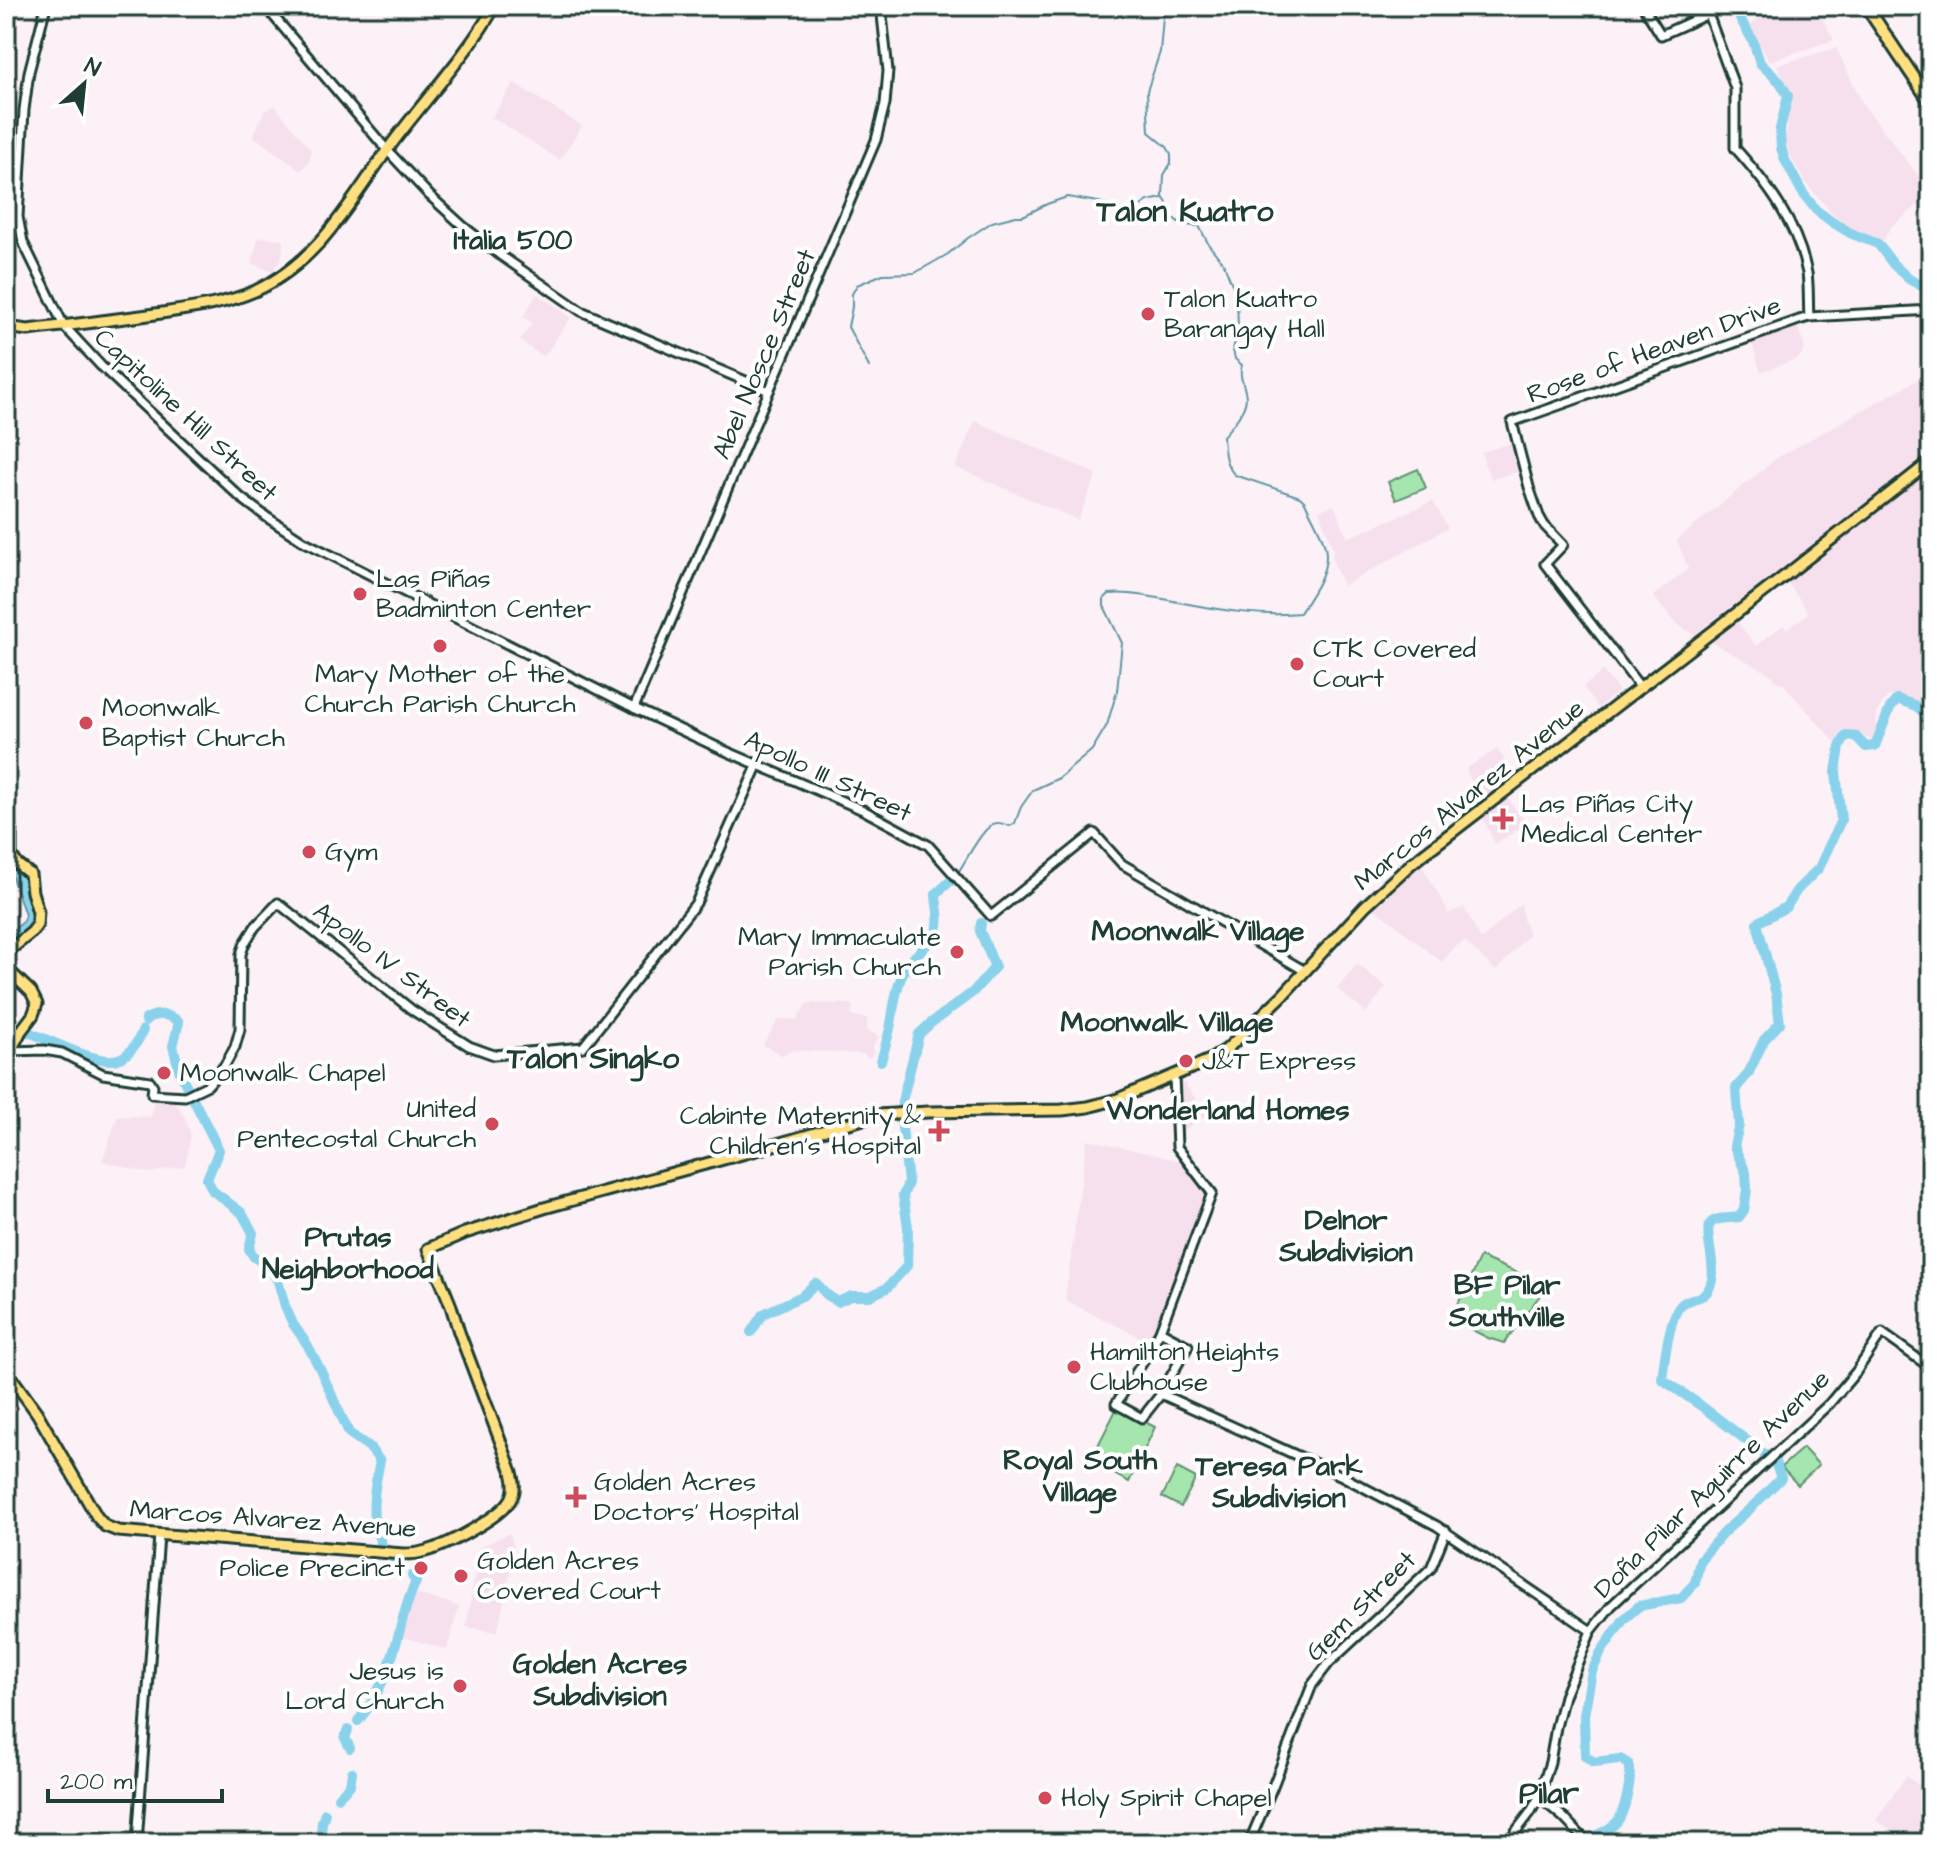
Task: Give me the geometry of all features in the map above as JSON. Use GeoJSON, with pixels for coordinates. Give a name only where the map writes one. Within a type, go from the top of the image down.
{"type":"FeatureCollection","features":[{"type":"Feature","properties":{"kind":"highway"},"geometry":{"type":"LineString","coordinates":[[1866,6],[1931,103]]}},
{"type":"Feature","properties":{"kind":"main road"},"geometry":{"type":"LineString","coordinates":[[6,327],[28,330],[213,305],[268,284],[302,259],[329,233],[495,6]]}},
{"type":"Feature","properties":{"kind":"main road","name":"Marcos Alvarez Avenue"},"geometry":{"type":"LineString","coordinates":[[6,1370],[37,1413],[101,1522],[110,1529],[387,1553],[422,1552],[447,1543],[498,1514],[510,1502],[514,1491],[512,1472],[428,1249],[465,1233],[544,1208],[877,1115],[1032,1112],[1088,1107],[1118,1099],[1210,1060],[1227,1049],[1282,996],[1365,906],[1412,863],[1931,461]]}},
{"type":"Feature","properties":{"kind":"main road"},"geometry":{"type":"LineString","coordinates":[[6,814],[11,831],[11,855],[30,874],[39,916],[35,929],[6,953]]}},
{"type":"Feature","properties":{"kind":"main road"},"geometry":{"type":"LineString","coordinates":[[6,969],[35,997],[36,1008],[8,1055]]}},
{"type":"Feature","properties":{"kind":"street","name":"Capitoline Hill Street"},"geometry":{"type":"LineString","coordinates":[[46,6],[29,72],[18,217],[23,242],[64,326],[170,432],[240,497],[268,518],[303,541],[669,725]]}},
{"type":"Feature","properties":{"kind":"street"},"geometry":{"type":"LineString","coordinates":[[265,6],[429,195],[521,271],[574,306],[769,391]]}},
{"type":"Feature","properties":{"kind":"street","name":"Abel Nosce Street"},"geometry":{"type":"LineString","coordinates":[[634,708],[876,140],[885,104],[888,71],[881,6]]}},
{"type":"Feature","properties":{"kind":"street"},"geometry":{"type":"LineString","coordinates":[[1643,6],[1661,35],[1708,14],[1735,88],[1735,148],[1773,193],[1790,221],[1807,275],[1809,317]]}},
{"type":"Feature","properties":{"kind":"street"},"geometry":{"type":"LineString","coordinates":[[1918,83],[1931,75]]}},
{"type":"Feature","properties":{"kind":"street","name":"Rose of Heaven Drive"},"geometry":{"type":"LineString","coordinates":[[1640,687],[1545,564],[1563,545],[1539,516],[1512,422],[1809,317],[1931,310]]}},
{"type":"Feature","properties":{"kind":"street","name":"Apollo III Street"},"geometry":{"type":"LineString","coordinates":[[669,725],[863,810],[928,845],[991,916],[1094,833],[1122,864],[1305,971]]}},
{"type":"Feature","properties":{"kind":"street","name":"Apollo IV Street"},"geometry":{"type":"LineString","coordinates":[[8,1055],[44,1050],[62,1053],[103,1074],[150,1081],[152,1094],[185,1096],[208,1085],[220,1073],[235,1047],[240,1019],[241,954],[249,935],[278,903],[412,1010],[469,1046],[494,1055],[583,1047],[696,903],[758,764]]}},
{"type":"Feature","properties":{"kind":"street"},"geometry":{"type":"LineString","coordinates":[[1160,1331],[1188,1346],[1161,1394],[1142,1418],[1116,1404],[1160,1331],[1212,1193],[1177,1147],[1174,1076]]}},
{"type":"Feature","properties":{"kind":"street","name":"Doña Pilar Aguirre Avenue"},"geometry":{"type":"LineString","coordinates":[[1507,1843],[1539,1797],[1550,1762],[1559,1710],[1591,1631],[1611,1606],[1843,1389],[1882,1333],[1931,1368]]}},
{"type":"Feature","properties":{"kind":"street"},"geometry":{"type":"LineString","coordinates":[[1161,1394],[1340,1475],[1446,1531],[1591,1631]]}},
{"type":"Feature","properties":{"kind":"street","name":"Gem Street"},"geometry":{"type":"LineString","coordinates":[[1249,1843],[1312,1685],[1329,1663],[1431,1568],[1446,1531]]}},
{"type":"Feature","properties":{"kind":"street"},"geometry":{"type":"LineString","coordinates":[[137,1843],[159,1535]]}},
{"type":"Feature","properties":{"kind":"street"},"geometry":{"type":"LineString","coordinates":[[1539,1797],[1587,1842]]}},
{"type":"Feature","properties":{"kind":"shaded area"},"geometry":{"type":"Polygon","coordinates":[[[1777,6],[1816,6],[1834,40],[1769,61],[1749,26],[1777,6]]]}},
{"type":"Feature","properties":{"kind":"shaded area"},"geometry":{"type":"Polygon","coordinates":[[[1836,48],[1863,104],[1931,192],[1890,228],[1882,243],[1848,230],[1806,184],[1785,146],[1791,95],[1777,65],[1836,48]]]}},
{"type":"Feature","properties":{"kind":"shaded area"},"geometry":{"type":"Polygon","coordinates":[[[514,83],[582,126],[560,160],[492,117],[514,83]]]}},
{"type":"Feature","properties":{"kind":"shaded area"},"geometry":{"type":"Polygon","coordinates":[[[275,106],[311,150],[309,161],[301,171],[253,136],[264,111],[275,106]]]}},
{"type":"Feature","properties":{"kind":"shaded area"},"geometry":{"type":"Polygon","coordinates":[[[259,237],[284,240],[281,260],[272,272],[251,263],[259,237]]]}},
{"type":"Feature","properties":{"kind":"shaded area"},"geometry":{"type":"Polygon","coordinates":[[[537,294],[571,317],[544,357],[520,341],[532,323],[523,317],[537,294]]]}},
{"type":"Feature","properties":{"kind":"shaded area"},"geometry":{"type":"Polygon","coordinates":[[[1797,325],[1805,349],[1801,355],[1761,372],[1751,341],[1797,325]]]}},
{"type":"Feature","properties":{"kind":"shaded area"},"geometry":{"type":"Polygon","coordinates":[[[1931,372],[1931,454],[1694,635],[1670,617],[1653,596],[1688,569],[1677,540],[1777,458],[1931,372]]]}},
{"type":"Feature","properties":{"kind":"shaded area"},"geometry":{"type":"Polygon","coordinates":[[[975,421],[1097,474],[1078,520],[955,467],[975,421]]]}},
{"type":"Feature","properties":{"kind":"shaded area"},"geometry":{"type":"Polygon","coordinates":[[[1512,443],[1520,471],[1492,479],[1482,452],[1512,443]]]}},
{"type":"Feature","properties":{"kind":"shaded area"},"geometry":{"type":"Polygon","coordinates":[[[1931,468],[1931,715],[1899,694],[1887,697],[1877,712],[1876,733],[1871,740],[1849,730],[1840,731],[1837,744],[1782,683],[1774,680],[1774,676],[1707,640],[1735,619],[1756,646],[1783,625],[1787,629],[1809,613],[1787,582],[1931,468]]]}},
{"type":"Feature","properties":{"kind":"shaded area"},"geometry":{"type":"Polygon","coordinates":[[[1433,501],[1448,528],[1343,586],[1319,511],[1334,505],[1348,538],[1433,501]]]}},
{"type":"Feature","properties":{"kind":"shaded area"},"geometry":{"type":"Polygon","coordinates":[[[1603,671],[1619,691],[1598,708],[1583,687],[1603,671]]]}},
{"type":"Feature","properties":{"kind":"shaded area"},"geometry":{"type":"Polygon","coordinates":[[[1497,749],[1514,775],[1481,801],[1466,769],[1497,749]]]}},
{"type":"Feature","properties":{"kind":"shaded area","name":"Las Piñas City Medical Center"},"geometry":{"type":"Polygon","coordinates":[[[1505,795],[1527,824],[1495,844],[1481,814],[1505,795]]]}},
{"type":"Feature","properties":{"kind":"shaded area"},"geometry":{"type":"Polygon","coordinates":[[[1420,863],[1448,914],[1464,907],[1481,940],[1521,903],[1529,934],[1496,971],[1465,941],[1442,962],[1373,907],[1420,863]]]}},
{"type":"Feature","properties":{"kind":"shaded area"},"geometry":{"type":"Polygon","coordinates":[[[1357,964],[1386,987],[1366,1013],[1337,989],[1357,964]]]}},
{"type":"Feature","properties":{"kind":"shaded area"},"geometry":{"type":"Polygon","coordinates":[[[807,1003],[853,1004],[852,1016],[867,1018],[867,1031],[879,1036],[873,1046],[874,1052],[869,1058],[862,1054],[794,1050],[782,1055],[763,1045],[778,1020],[797,1019],[807,1003]]]}},
{"type":"Feature","properties":{"kind":"shaded area"},"geometry":{"type":"Polygon","coordinates":[[[1184,1083],[1207,1115],[1179,1133],[1179,1085],[1184,1083]]]}},
{"type":"Feature","properties":{"kind":"shaded area"},"geometry":{"type":"Polygon","coordinates":[[[154,1100],[175,1102],[185,1118],[191,1136],[185,1166],[149,1173],[102,1161],[118,1116],[151,1117],[154,1100]]]}},
{"type":"Feature","properties":{"kind":"shaded area"},"geometry":{"type":"Polygon","coordinates":[[[1087,1139],[1181,1161],[1207,1191],[1150,1342],[1065,1300],[1087,1139]]]}},
{"type":"Feature","properties":{"kind":"shaded area"},"geometry":{"type":"Polygon","coordinates":[[[510,1533],[515,1553],[497,1632],[466,1627],[480,1547],[510,1533]]]}},
{"type":"Feature","properties":{"kind":"shaded area"},"geometry":{"type":"Polygon","coordinates":[[[413,1593],[459,1606],[447,1650],[400,1636],[413,1593]]]}},
{"type":"Feature","properties":{"kind":"shaded area"},"geometry":{"type":"Polygon","coordinates":[[[1906,1776],[1931,1794],[1931,1843],[1909,1843],[1876,1820],[1906,1776]]]}},
{"type":"Feature","properties":{"kind":"green space"},"geometry":{"type":"Polygon","coordinates":[[[1418,469],[1426,488],[1396,500],[1388,482],[1418,469]]]}},
{"type":"Feature","properties":{"kind":"green space"},"geometry":{"type":"Polygon","coordinates":[[[1480,1257],[1544,1284],[1544,1290],[1504,1343],[1451,1319],[1480,1257]]]}},
{"type":"Feature","properties":{"kind":"green space"},"geometry":{"type":"Polygon","coordinates":[[[1117,1408],[1155,1427],[1129,1482],[1090,1461],[1117,1408]]]}},
{"type":"Feature","properties":{"kind":"green space"},"geometry":{"type":"Polygon","coordinates":[[[1803,1448],[1819,1465],[1798,1485],[1781,1467],[1803,1448]]]}},
{"type":"Feature","properties":{"kind":"green space"},"geometry":{"type":"Polygon","coordinates":[[[1177,1468],[1196,1478],[1181,1507],[1162,1497],[1177,1468]]]}},
{"type":"Feature","properties":{"kind":"water"},"geometry":{"type":"Polygon","coordinates":[[[6,819],[9,860],[29,877],[28,894],[35,916],[29,930],[6,950],[6,935],[22,923],[25,915],[12,877],[6,873],[6,819]]]}},
{"type":"Feature","properties":{"kind":"waterway"},"geometry":{"type":"LineString","coordinates":[[957,874],[986,829],[997,823],[1010,826],[1015,823],[1033,790],[1059,778],[1092,750],[1107,725],[1117,691],[1122,643],[1104,606],[1104,599],[1109,594],[1146,596],[1241,612],[1300,613],[1317,586],[1325,564],[1324,543],[1305,502],[1300,497],[1235,475],[1224,452],[1223,436],[1241,413],[1246,397],[1241,377],[1242,365],[1235,359],[1233,350],[1238,328],[1237,297],[1224,264],[1199,226],[1173,218],[1163,197],[1164,175],[1171,163],[1171,154],[1149,132],[1147,91],[1160,52],[1164,6]]}},
{"type":"Feature","properties":{"kind":"waterway"},"geometry":{"type":"LineString","coordinates":[[1733,6],[1753,41],[1760,63],[1780,82],[1788,96],[1780,129],[1781,148],[1802,192],[1816,210],[1850,233],[1878,244],[1909,279],[1931,291]]}},
{"type":"Feature","properties":{"kind":"waterway"},"geometry":{"type":"LineString","coordinates":[[869,367],[848,327],[852,294],[857,285],[883,274],[915,273],[992,222],[1023,216],[1067,197],[1133,211],[1148,201],[1162,198]]}},
{"type":"Feature","properties":{"kind":"waterway"},"geometry":{"type":"LineString","coordinates":[[1583,1843],[1617,1822],[1630,1777],[1629,1764],[1620,1759],[1594,1762],[1585,1756],[1584,1715],[1592,1671],[1601,1652],[1624,1619],[1639,1606],[1681,1598],[1695,1583],[1700,1560],[1723,1533],[1781,1478],[1775,1462],[1662,1379],[1676,1312],[1685,1302],[1706,1293],[1712,1280],[1710,1224],[1719,1219],[1739,1217],[1744,1210],[1746,1173],[1734,1146],[1739,1125],[1736,1088],[1748,1074],[1764,1040],[1780,1023],[1776,994],[1757,923],[1786,907],[1797,890],[1819,868],[1841,820],[1836,772],[1840,747],[1846,735],[1855,736],[1866,747],[1875,746],[1890,708],[1897,699],[1916,706],[1931,719]]}},
{"type":"Feature","properties":{"kind":"waterway"},"geometry":{"type":"LineString","coordinates":[[881,1061],[902,975],[936,932],[939,918],[936,894],[956,876]]}},
{"type":"Feature","properties":{"kind":"waterway"},"geometry":{"type":"LineString","coordinates":[[751,1332],[763,1314],[802,1296],[816,1283],[838,1302],[851,1296],[870,1296],[887,1288],[907,1266],[908,1227],[903,1196],[908,1183],[902,1101],[919,1034],[973,992],[995,967],[980,931],[981,923]]}},
{"type":"Feature","properties":{"kind":"waterway"},"geometry":{"type":"LineString","coordinates":[[6,1020],[14,1003],[11,988]]}},
{"type":"Feature","properties":{"kind":"waterway"},"geometry":{"type":"LineString","coordinates":[[146,1021],[150,1017],[163,1015],[179,1022],[173,1046],[180,1073],[219,1150],[207,1179],[213,1191],[242,1213],[253,1233],[249,1249],[254,1257],[268,1266],[278,1281],[293,1324],[319,1367],[349,1433],[369,1447],[380,1461],[373,1505],[374,1519],[382,1544],[401,1569]]}},
{"type":"Feature","properties":{"kind":"waterway"},"geometry":{"type":"LineString","coordinates":[[17,1028],[78,1052],[113,1060],[128,1053],[143,1030]]}},
{"type":"Feature","properties":{"kind":"waterway"},"geometry":{"type":"LineString","coordinates":[[358,1721],[374,1698],[390,1663],[416,1582],[412,1576]]}},
{"type":"Feature","properties":{"kind":"waterway"},"geometry":{"type":"LineString","coordinates":[[348,1730],[345,1738],[350,1748]]}},
{"type":"Feature","properties":{"kind":"waterway"},"geometry":{"type":"LineString","coordinates":[[338,1797],[350,1785],[352,1772]]}},
{"type":"Feature","properties":{"kind":"waterway"},"geometry":{"type":"LineString","coordinates":[[320,1843],[325,1813]]}},
{"type":"Feature","properties":{"kind":"place","name":"Talon Kuatro Barangay Hall"},"geometry":{"type":"Point","coordinates":[1148,314]}},
{"type":"Feature","properties":{"kind":"place","name":"Las Piñas Badminton Center"},"geometry":{"type":"Point","coordinates":[360,594]}},
{"type":"Feature","properties":{"kind":"place","name":"Mary Mother of the Church Parish Church"},"geometry":{"type":"Point","coordinates":[440,646]}},
{"type":"Feature","properties":{"kind":"place","name":"CTK Covered Court"},"geometry":{"type":"Point","coordinates":[1297,664]}},
{"type":"Feature","properties":{"kind":"place","name":"Moonwalk Baptist Church"},"geometry":{"type":"Point","coordinates":[86,723]}},
{"type":"Feature","properties":{"kind":"place","name":"Las Piñas City Medical Center"},"geometry":{"type":"Point","coordinates":[1503,819]}},
{"type":"Feature","properties":{"kind":"place","name":"Gym"},"geometry":{"type":"Point","coordinates":[309,852]}},
{"type":"Feature","properties":{"kind":"place","name":"Mary Immaculate Parish Church"},"geometry":{"type":"Point","coordinates":[957,952]}},
{"type":"Feature","properties":{"kind":"place","name":"J&T Express"},"geometry":{"type":"Point","coordinates":[1186,1061]}},
{"type":"Feature","properties":{"kind":"place","name":"Moonwalk Chapel"},"geometry":{"type":"Point","coordinates":[164,1073]}},
{"type":"Feature","properties":{"kind":"place","name":"United Pentecostal Church"},"geometry":{"type":"Point","coordinates":[492,1124]}},
{"type":"Feature","properties":{"kind":"place","name":"Cabinte Maternity & Children's Hospital"},"geometry":{"type":"Point","coordinates":[939,1131]}},
{"type":"Feature","properties":{"kind":"place","name":"Hamilton Heights Clubhouse"},"geometry":{"type":"Point","coordinates":[1074,1367]}},
{"type":"Feature","properties":{"kind":"place","name":"Golden Acres Doctors' Hospital"},"geometry":{"type":"Point","coordinates":[576,1497]}},
{"type":"Feature","properties":{"kind":"place","name":"Police Precinct"},"geometry":{"type":"Point","coordinates":[421,1568]}},
{"type":"Feature","properties":{"kind":"place","name":"Golden Acres Covered Court"},"geometry":{"type":"Point","coordinates":[461,1576]}},
{"type":"Feature","properties":{"kind":"place","name":"Jesus is Lord Church"},"geometry":{"type":"Point","coordinates":[460,1686]}},
{"type":"Feature","properties":{"kind":"place","name":"Holy Spirit Chapel"},"geometry":{"type":"Point","coordinates":[1045,1798]}},
{"type":"Feature","properties":{"kind":"district","name":"Talon Kuatro"},"geometry":{"type":"Point","coordinates":[1185,212]}},
{"type":"Feature","properties":{"kind":"district","name":"Italia 500"},"geometry":{"type":"Point","coordinates":[513,240]}},
{"type":"Feature","properties":{"kind":"district","name":"Moonwalk Village"},"geometry":{"type":"Point","coordinates":[1198,931]}},
{"type":"Feature","properties":{"kind":"district","name":"Moonwalk Village"},"geometry":{"type":"Point","coordinates":[1167,1022]}},
{"type":"Feature","properties":{"kind":"district","name":"Talon Singko"},"geometry":{"type":"Point","coordinates":[593,1059]}},
{"type":"Feature","properties":{"kind":"district","name":"Wonderland Homes"},"geometry":{"type":"Point","coordinates":[1228,1110]}},
{"type":"Feature","properties":{"kind":"district","name":"Delnor Subdivision"},"geometry":{"type":"Point","coordinates":[1346,1236]}},
{"type":"Feature","properties":{"kind":"district","name":"Prutas Neighborhood"},"geometry":{"type":"Point","coordinates":[348,1253]}},
{"type":"Feature","properties":{"kind":"district","name":"BF Pilar Southville"},"geometry":{"type":"Point","coordinates":[1507,1301]}},
{"type":"Feature","properties":{"kind":"district","name":"Royal South Village"},"geometry":{"type":"Point","coordinates":[1080,1476]}},
{"type":"Feature","properties":{"kind":"district","name":"Teresa Park Subdivision"},"geometry":{"type":"Point","coordinates":[1279,1482]}},
{"type":"Feature","properties":{"kind":"district","name":"Golden Acres Subdivision"},"geometry":{"type":"Point","coordinates":[600,1680]}},
{"type":"Feature","properties":{"kind":"district","name":"Pilar"},"geometry":{"type":"Point","coordinates":[1549,1794]}}]}
